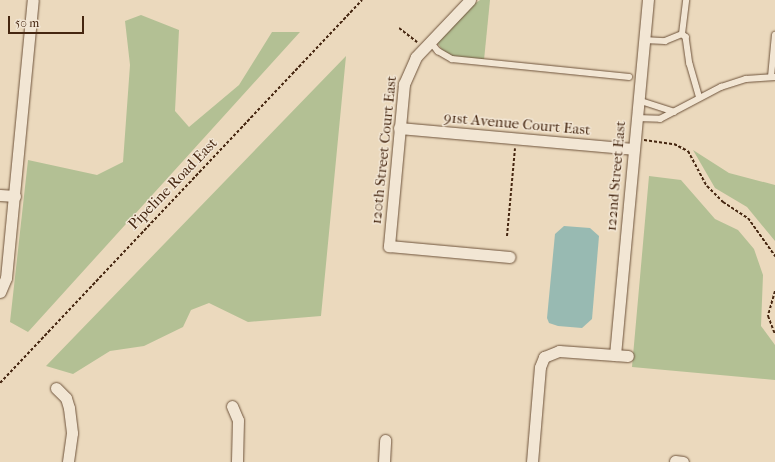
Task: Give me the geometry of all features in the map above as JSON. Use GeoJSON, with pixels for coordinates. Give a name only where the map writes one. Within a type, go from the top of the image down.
{"type":"FeatureCollection","features":[{"type":"Feature","properties":{"kind":"street"},"geometry":{"type":"LineString","coordinates":[[0,292],[6,278],[33,0]]}},
{"type":"Feature","properties":{"kind":"street","name":"120th Street Court East"},"geometry":{"type":"LineString","coordinates":[[470,0],[430,41],[413,63],[404,84],[389,246],[510,257]]}},
{"type":"Feature","properties":{"kind":"street","name":"122nd Street East"},"geometry":{"type":"LineString","coordinates":[[615,355],[648,0]]}},
{"type":"Feature","properties":{"kind":"street","name":"91st Avenue Court East"},"geometry":{"type":"LineString","coordinates":[[399,128],[633,149]]}},
{"type":"Feature","properties":{"kind":"street"},"geometry":{"type":"LineString","coordinates":[[0,195],[15,196]]}},
{"type":"Feature","properties":{"kind":"street"},"geometry":{"type":"LineString","coordinates":[[532,462],[540,367],[547,355],[560,351],[628,356]]}},
{"type":"Feature","properties":{"kind":"street"},"geometry":{"type":"LineString","coordinates":[[56,388],[66,398],[69,408],[72,433],[68,462]]}},
{"type":"Feature","properties":{"kind":"street"},"geometry":{"type":"LineString","coordinates":[[232,406],[238,420],[237,462]]}},
{"type":"Feature","properties":{"kind":"street"},"geometry":{"type":"LineString","coordinates":[[384,462],[385,440]]}},
{"type":"Feature","properties":{"kind":"lane"},"geometry":{"type":"LineString","coordinates":[[682,34],[686,0]]}},
{"type":"Feature","properties":{"kind":"lane"},"geometry":{"type":"LineString","coordinates":[[644,40],[665,41],[682,34]]}},
{"type":"Feature","properties":{"kind":"lane"},"geometry":{"type":"LineString","coordinates":[[682,34],[686,37],[690,64],[700,98]]}},
{"type":"Feature","properties":{"kind":"lane"},"geometry":{"type":"LineString","coordinates":[[636,118],[660,119],[734,82],[773,77],[775,36]]}},
{"type":"Feature","properties":{"kind":"lane"},"geometry":{"type":"LineString","coordinates":[[430,41],[438,51],[452,60],[629,77]]}},
{"type":"Feature","properties":{"kind":"lane"},"geometry":{"type":"LineString","coordinates":[[638,100],[674,112]]}},
{"type":"Feature","properties":{"kind":"path","name":"Pipeline Road East"},"geometry":{"type":"LineString","coordinates":[[0,384],[362,0]]}},
{"type":"Feature","properties":{"kind":"path"},"geometry":{"type":"LineString","coordinates":[[399,28],[417,43]]}},
{"type":"Feature","properties":{"kind":"path"},"geometry":{"type":"LineString","coordinates":[[641,140],[674,144],[688,151],[707,186],[723,202],[748,218],[775,256]]}},
{"type":"Feature","properties":{"kind":"path"},"geometry":{"type":"LineString","coordinates":[[507,236],[515,148]]}},
{"type":"Feature","properties":{"kind":"path"},"geometry":{"type":"LineString","coordinates":[[775,290],[768,316],[775,334]]}},
{"type":"Feature","properties":{"kind":"green space"},"geometry":{"type":"Polygon","coordinates":[[[480,0],[490,0],[484,60],[452,56],[442,50],[436,40],[460,14],[480,0]]]}},
{"type":"Feature","properties":{"kind":"green space"},"geometry":{"type":"Polygon","coordinates":[[[141,15],[179,30],[175,111],[189,127],[239,85],[272,32],[300,32],[28,332],[10,322],[28,160],[97,175],[123,162],[130,65],[125,21],[141,15]]]}},
{"type":"Feature","properties":{"kind":"green space"},"geometry":{"type":"Polygon","coordinates":[[[346,56],[321,316],[248,322],[209,303],[191,310],[183,327],[144,346],[110,351],[73,374],[46,366],[346,56]]]}},
{"type":"Feature","properties":{"kind":"green space"},"geometry":{"type":"Polygon","coordinates":[[[693,150],[729,173],[775,185],[775,241],[747,207],[715,188],[693,150]]]}},
{"type":"Feature","properties":{"kind":"green space"},"geometry":{"type":"Polygon","coordinates":[[[649,176],[681,180],[715,219],[738,230],[754,249],[763,275],[761,326],[775,345],[775,380],[632,367],[649,176]]]}},
{"type":"Feature","properties":{"kind":"water"},"geometry":{"type":"Polygon","coordinates":[[[564,226],[590,228],[599,236],[592,319],[582,328],[558,326],[549,323],[547,318],[555,234],[564,226]]]}}]}
